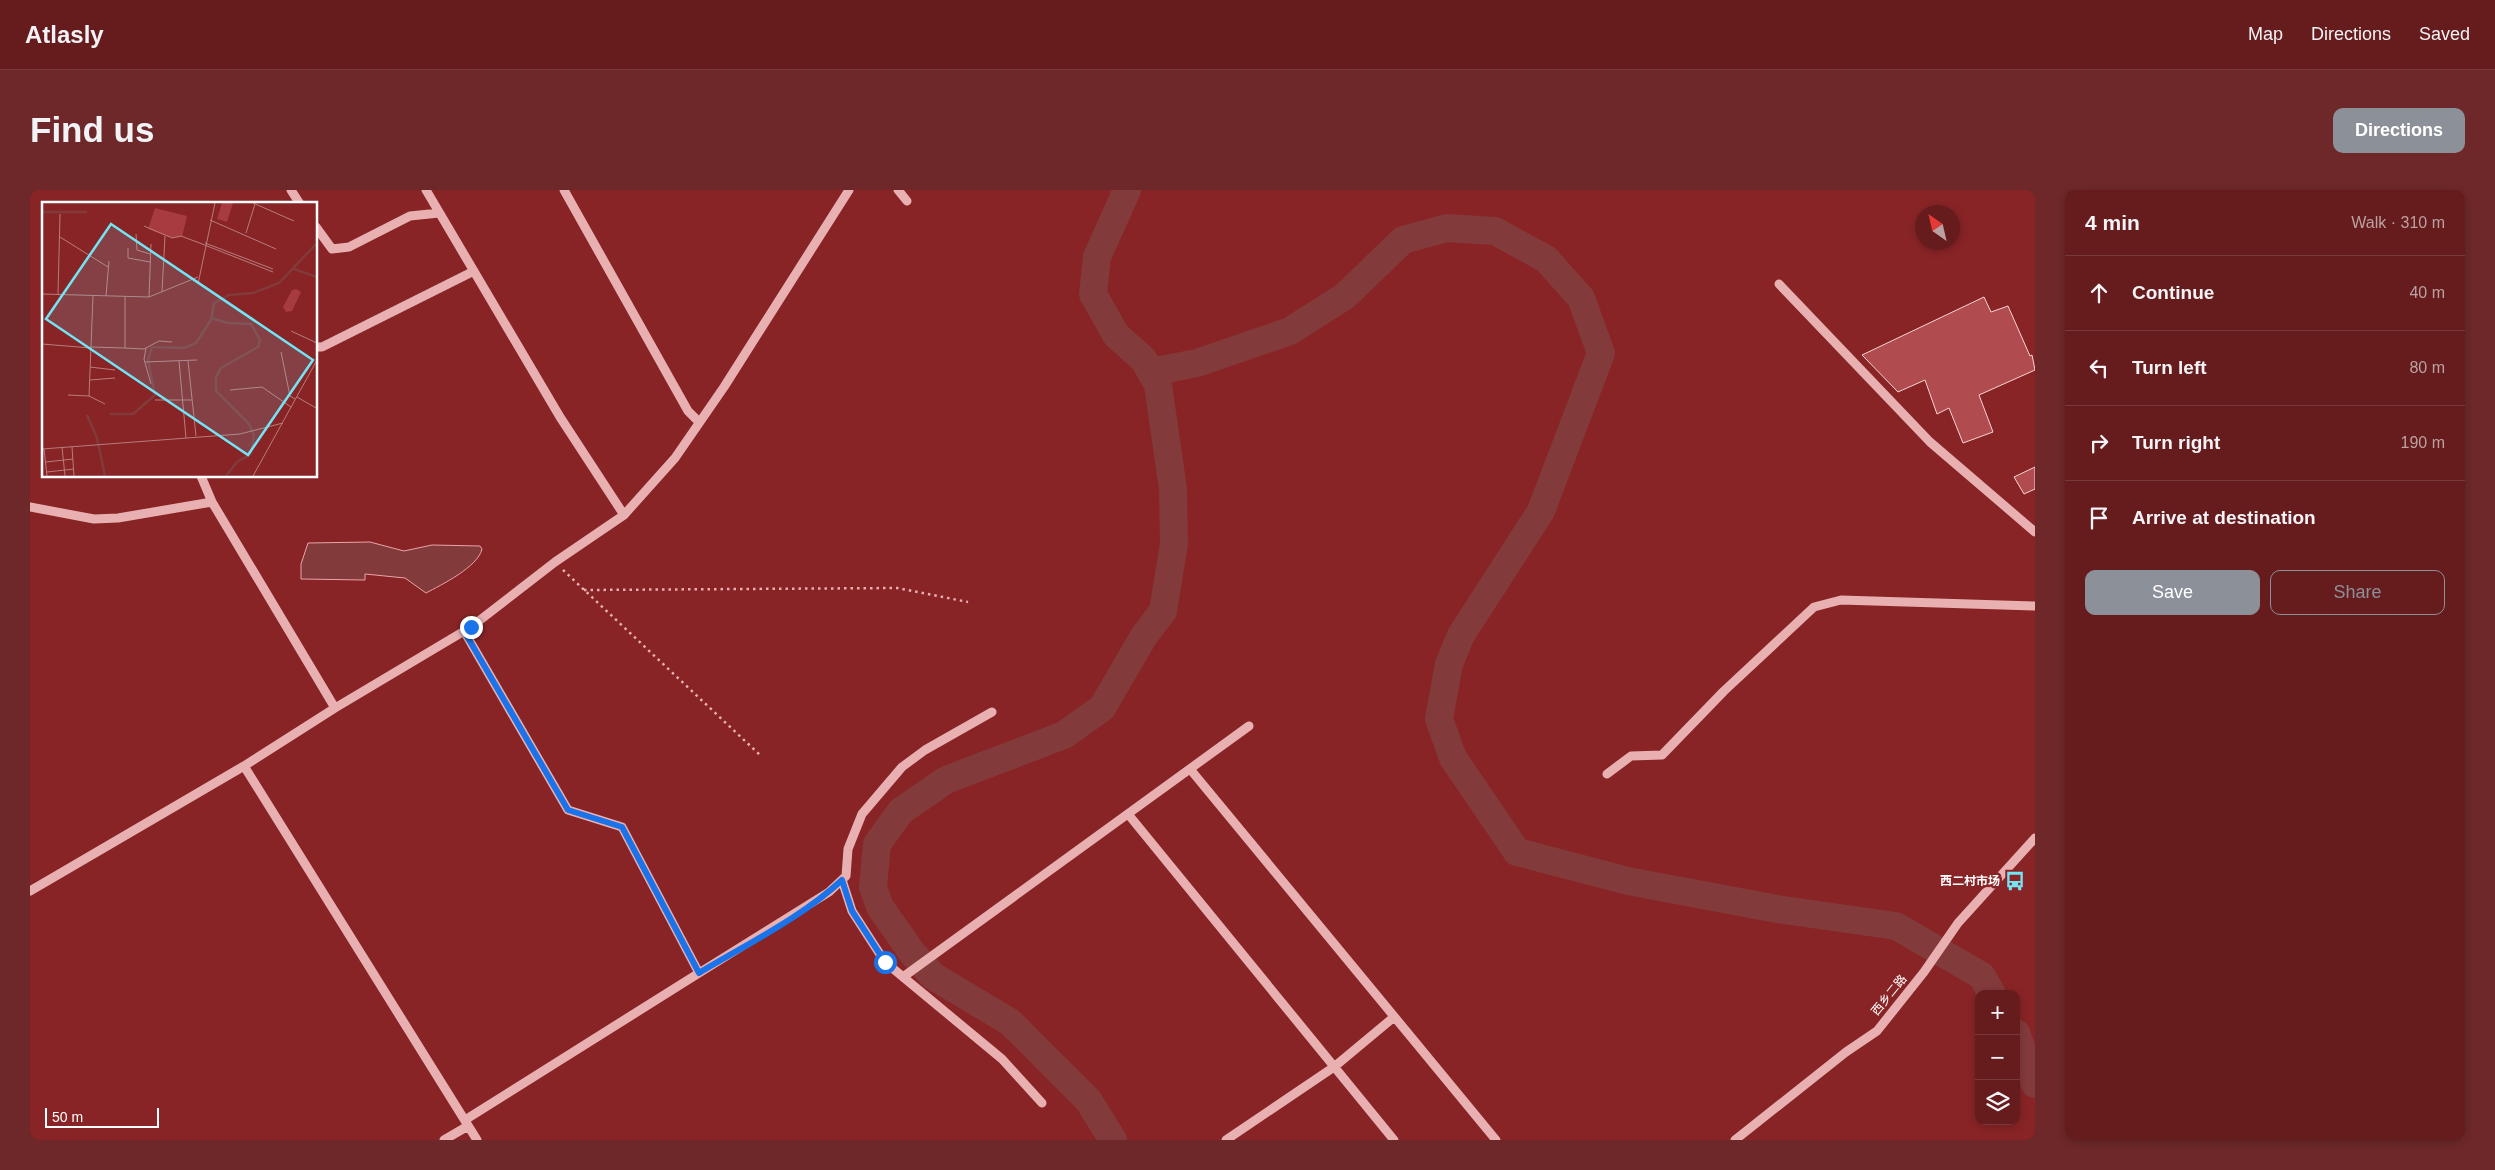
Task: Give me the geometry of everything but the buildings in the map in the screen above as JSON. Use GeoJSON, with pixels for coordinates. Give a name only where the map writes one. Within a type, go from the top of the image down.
{"type":"FeatureCollection","features":[{"type":"Feature","properties":{"kind":"street"},"geometry":{"type":"LineString","coordinates":[[290,190],[299,202]]}},
{"type":"Feature","properties":{"kind":"street"},"geometry":{"type":"LineString","coordinates":[[426,190],[560,417],[624,515]]}},
{"type":"Feature","properties":{"kind":"street"},"geometry":{"type":"LineString","coordinates":[[564,190],[688,411],[699,422]]}},
{"type":"Feature","properties":{"kind":"street"},"geometry":{"type":"LineString","coordinates":[[30,891],[244,766],[335,708],[464,631],[555,562],[624,515],[675,458],[848,190]]}},
{"type":"Feature","properties":{"kind":"street"},"geometry":{"type":"LineString","coordinates":[[898,190],[907,200]]}},
{"type":"Feature","properties":{"kind":"street"},"geometry":{"type":"LineString","coordinates":[[318,230],[332,249],[349,247],[410,216],[439,213]]}},
{"type":"Feature","properties":{"kind":"street"},"geometry":{"type":"LineString","coordinates":[[318,347],[322,347],[474,271]]}},
{"type":"Feature","properties":{"kind":"street"},"geometry":{"type":"LineString","coordinates":[[1779,284],[1930,442],[2035,532]]}},
{"type":"Feature","properties":{"kind":"street"},"geometry":{"type":"LineString","coordinates":[[202,478],[212,502],[335,708]]}},
{"type":"Feature","properties":{"kind":"street"},"geometry":{"type":"LineString","coordinates":[[30,507],[102,518],[118,518],[212,502]]}},
{"type":"Feature","properties":{"kind":"street"},"geometry":{"type":"LineString","coordinates":[[1607,774],[1631,756],[1662,755],[1724,691],[1814,607],[1841,600],[2035,606]]}},
{"type":"Feature","properties":{"kind":"street"},"geometry":{"type":"LineString","coordinates":[[464,631],[568,810],[622,827],[699,973]]}},
{"type":"Feature","properties":{"kind":"street"},"geometry":{"type":"LineString","coordinates":[[444,1140],[466,1123],[829,892],[846,876],[848,849],[862,814],[902,767],[925,750],[992,712]]}},
{"type":"Feature","properties":{"kind":"street"},"geometry":{"type":"LineString","coordinates":[[903,977],[1249,726]]}},
{"type":"Feature","properties":{"kind":"street"},"geometry":{"type":"LineString","coordinates":[[244,766],[476,1140]]}},
{"type":"Feature","properties":{"kind":"street"},"geometry":{"type":"LineString","coordinates":[[1190,769],[1496,1140]]}},
{"type":"Feature","properties":{"kind":"street"},"geometry":{"type":"LineString","coordinates":[[1128,814],[1394,1140]]}},
{"type":"Feature","properties":{"kind":"street","name":"西乡二路"},"geometry":{"type":"LineString","coordinates":[[1735,1140],[1846,1052],[1877,1031],[1924,972],[1958,923],[2035,838]]}},
{"type":"Feature","properties":{"kind":"street"},"geometry":{"type":"LineString","coordinates":[[842,880],[852,911],[885,962],[1002,1059],[1042,1103]]}},
{"type":"Feature","properties":{"kind":"street"},"geometry":{"type":"LineString","coordinates":[[1226,1140],[1334,1067],[1394,1018]]}},
{"type":"Feature","properties":{"kind":"path"},"geometry":{"type":"LineString","coordinates":[[555,562],[760,755]]}},
{"type":"Feature","properties":{"kind":"path"},"geometry":{"type":"LineString","coordinates":[[584,590],[897,588],[968,602]]}},
{"type":"Feature","properties":{"kind":"shaded area"},"geometry":{"type":"Polygon","coordinates":[[[370,542],[404,551],[432,545],[480,546],[482,549],[479,556],[466,569],[426,593],[405,578],[365,574],[365,580],[301,579],[301,564],[308,543],[370,542]]]}},
{"type":"Feature","properties":{"kind":"waterway"},"geometry":{"type":"LineString","coordinates":[[1113,1140],[1088,1100],[1010,1022],[933,976],[913,954],[880,907],[873,887],[877,844],[901,811],[946,780],[1064,735],[1102,708],[1144,636],[1163,611],[1174,544],[1173,489],[1158,385],[1144,360],[1116,335],[1093,294],[1097,257],[1127,190]]}},
{"type":"Feature","properties":{"kind":"waterway"},"geometry":{"type":"LineString","coordinates":[[1151,372],[1197,363],[1290,331],[1345,296],[1403,240],[1447,228],[1495,231],[1546,259],[1581,298],[1601,353],[1541,511],[1461,635],[1449,664],[1439,719],[1453,758],[1517,852],[1628,881],[1777,909],[1896,926],[1982,976],[1990,990]]}},
{"type":"Feature","properties":{"kind":"waterway"},"geometry":{"type":"LineString","coordinates":[[2017,1035],[2035,1084]]}},
{"type":"Feature","properties":{"kind":"place","name":"西二村市场"},"geometry":{"type":"Point","coordinates":[2015,881]}},
{"type":"Feature","properties":{"kind":"route"},"geometry":{"type":"LineString","coordinates":[[471,627],[464,631],[568,810],[622,827],[699,973],[788,919],[829,892],[842,880],[852,911],[885,962]]}}]}
